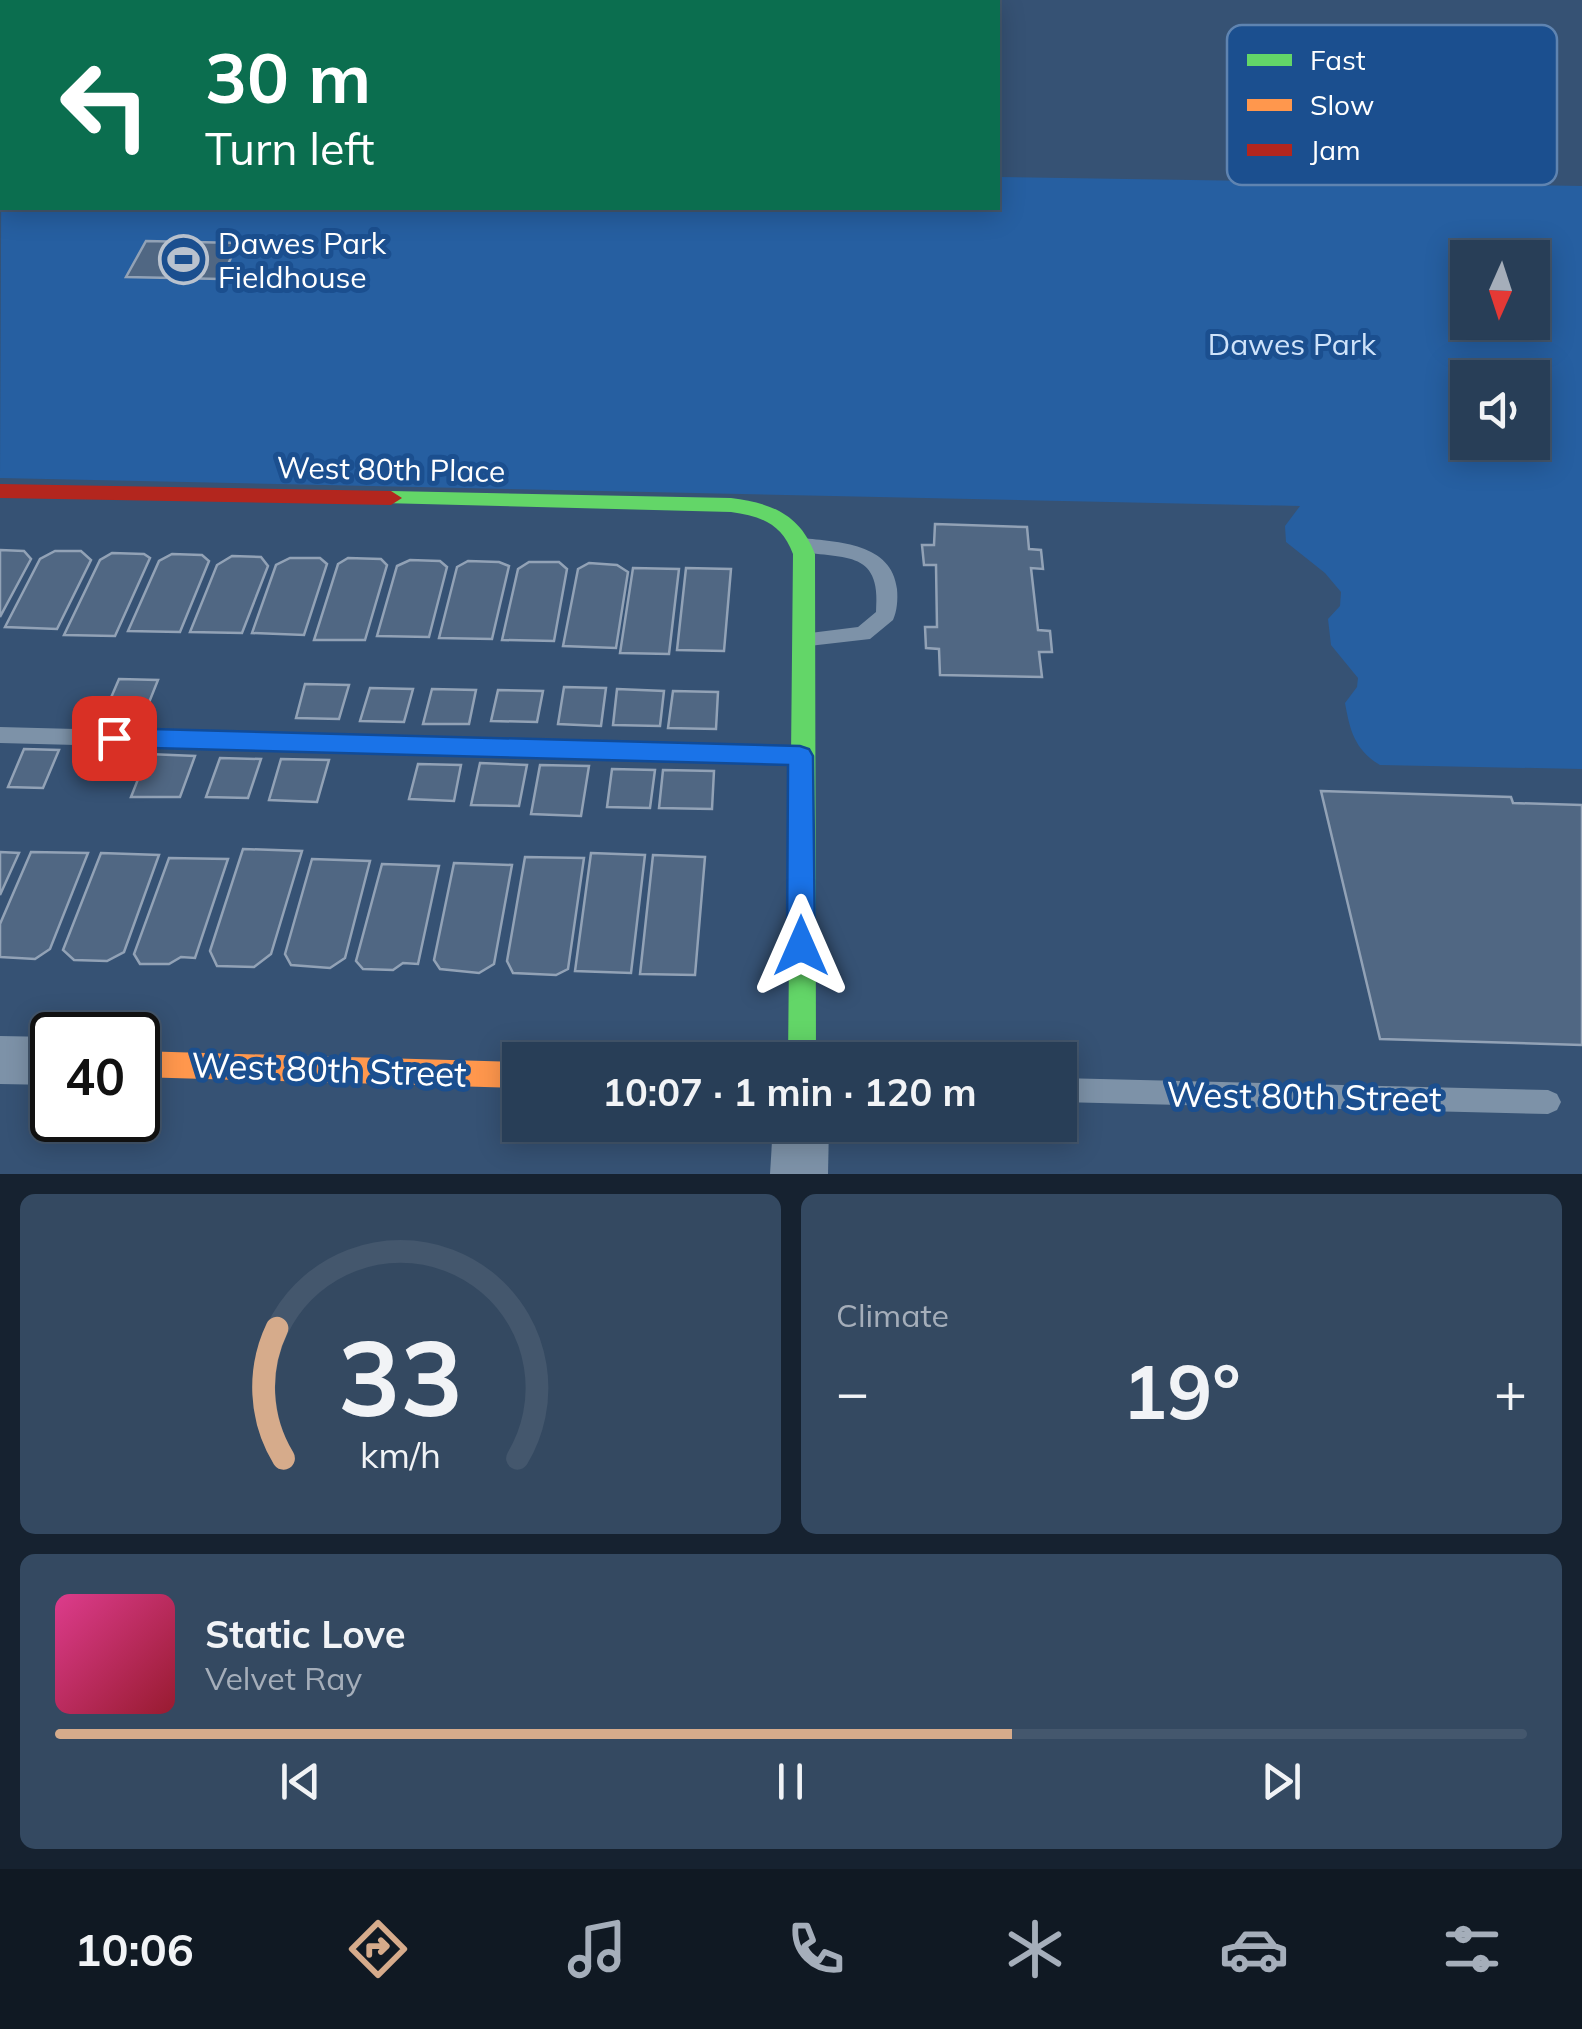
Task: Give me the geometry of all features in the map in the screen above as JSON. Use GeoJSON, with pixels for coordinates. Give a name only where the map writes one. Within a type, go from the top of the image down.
{"type":"FeatureCollection","features":[{"type":"Feature","properties":{"kind":"street","name":"West 80th Place"},"geometry":{"type":"LineString","coordinates":[[0,491],[759,507],[779,514],[794,526],[802,545]]}},
{"type":"Feature","properties":{"kind":"street"},"geometry":{"type":"LineString","coordinates":[[802,545],[802,1042]]}},
{"type":"Feature","properties":{"kind":"street"},"geometry":{"type":"LineString","coordinates":[[0,1060],[30,1061]]}},
{"type":"Feature","properties":{"kind":"street","name":"West 80th Street"},"geometry":{"type":"LineString","coordinates":[[160,1065],[502,1074]]}},
{"type":"Feature","properties":{"kind":"street"},"geometry":{"type":"LineString","coordinates":[[800,1174],[801,1142]]}},
{"type":"Feature","properties":{"kind":"lane"},"geometry":{"type":"LineString","coordinates":[[802,545],[854,550],[883,568],[891,591],[886,615],[863,634],[802,639]]}},
{"type":"Feature","properties":{"kind":"lane"},"geometry":{"type":"LineString","coordinates":[[0,734],[800,756]]}},
{"type":"Feature","properties":{"kind":"lane","name":"West 80th Street"},"geometry":{"type":"LineString","coordinates":[[1077,1090],[1548,1102]]}},
{"type":"Feature","properties":{"kind":"green space","name":"Dawes Park"},"geometry":{"type":"Polygon","coordinates":[[[1000,177],[1227,181],[1227,185],[1582,186],[1582,769],[1380,765],[1365,753],[1352,731],[1345,703],[1357,687],[1358,678],[1331,645],[1328,619],[1340,606],[1341,592],[1325,573],[1286,542],[1285,526],[1300,506],[0,478],[1,210],[1000,210],[1000,177]]]}},
{"type":"Feature","properties":{"kind":"building","name":"Dawes Park Fieldhouse"},"geometry":{"type":"Polygon","coordinates":[[[146,241],[238,243],[221,279],[126,277],[146,241]]]}},
{"type":"Feature","properties":{"kind":"building"},"geometry":{"type":"Polygon","coordinates":[[[935,524],[1027,527],[1029,549],[1041,550],[1043,569],[1031,568],[1038,630],[1050,631],[1052,652],[1039,652],[1042,677],[940,675],[939,649],[926,648],[925,627],[937,627],[936,565],[924,565],[922,545],[934,545],[935,524]]]}},
{"type":"Feature","properties":{"kind":"building"},"geometry":{"type":"Polygon","coordinates":[[[0,550],[24,551],[31,559],[0,617],[0,550]]]}},
{"type":"Feature","properties":{"kind":"building"},"geometry":{"type":"Polygon","coordinates":[[[55,551],[81,551],[91,560],[57,629],[5,627],[40,559],[55,551]]]}},
{"type":"Feature","properties":{"kind":"building"},"geometry":{"type":"Polygon","coordinates":[[[112,553],[144,554],[150,558],[115,636],[64,635],[100,560],[112,553]]]}},
{"type":"Feature","properties":{"kind":"building"},"geometry":{"type":"Polygon","coordinates":[[[172,554],[202,555],[209,561],[180,632],[128,631],[159,561],[172,554]]]}},
{"type":"Feature","properties":{"kind":"building"},"geometry":{"type":"Polygon","coordinates":[[[232,556],[261,557],[268,566],[242,633],[190,632],[217,565],[232,556]]]}},
{"type":"Feature","properties":{"kind":"building"},"geometry":{"type":"Polygon","coordinates":[[[290,558],[320,558],[327,564],[304,635],[252,633],[276,565],[290,558]]]}},
{"type":"Feature","properties":{"kind":"building"},"geometry":{"type":"Polygon","coordinates":[[[348,558],[381,559],[387,565],[365,640],[314,640],[338,564],[348,558]]]}},
{"type":"Feature","properties":{"kind":"building"},"geometry":{"type":"Polygon","coordinates":[[[410,560],[440,561],[447,567],[429,637],[377,636],[397,566],[410,560]]]}},
{"type":"Feature","properties":{"kind":"building"},"geometry":{"type":"Polygon","coordinates":[[[468,561],[509,566],[492,639],[439,638],[457,567],[468,561]]]}},
{"type":"Feature","properties":{"kind":"building"},"geometry":{"type":"Polygon","coordinates":[[[529,562],[559,562],[567,569],[554,641],[502,640],[518,569],[529,562]]]}},
{"type":"Feature","properties":{"kind":"building"},"geometry":{"type":"Polygon","coordinates":[[[589,563],[617,565],[628,572],[616,648],[563,646],[578,569],[589,563]]]}},
{"type":"Feature","properties":{"kind":"building"},"geometry":{"type":"Polygon","coordinates":[[[633,568],[679,569],[669,654],[620,653],[633,568]]]}},
{"type":"Feature","properties":{"kind":"building"},"geometry":{"type":"Polygon","coordinates":[[[686,568],[731,569],[724,651],[677,650],[686,568]]]}},
{"type":"Feature","properties":{"kind":"building"},"geometry":{"type":"Polygon","coordinates":[[[119,679],[158,680],[144,715],[104,714],[119,679]]]}},
{"type":"Feature","properties":{"kind":"building"},"geometry":{"type":"Polygon","coordinates":[[[305,684],[349,685],[339,719],[296,718],[305,684]]]}},
{"type":"Feature","properties":{"kind":"building"},"geometry":{"type":"Polygon","coordinates":[[[564,687],[606,688],[601,726],[558,724],[564,687]]]}},
{"type":"Feature","properties":{"kind":"building"},"geometry":{"type":"Polygon","coordinates":[[[370,688],[413,689],[404,722],[360,721],[370,688]]]}},
{"type":"Feature","properties":{"kind":"building"},"geometry":{"type":"Polygon","coordinates":[[[432,689],[476,690],[469,724],[423,724],[432,689]]]}},
{"type":"Feature","properties":{"kind":"building"},"geometry":{"type":"Polygon","coordinates":[[[617,689],[664,691],[660,726],[613,725],[617,689]]]}},
{"type":"Feature","properties":{"kind":"building"},"geometry":{"type":"Polygon","coordinates":[[[498,690],[543,691],[537,722],[491,721],[498,690]]]}},
{"type":"Feature","properties":{"kind":"building"},"geometry":{"type":"Polygon","coordinates":[[[673,691],[718,692],[716,729],[668,728],[673,691]]]}},
{"type":"Feature","properties":{"kind":"building"},"geometry":{"type":"Polygon","coordinates":[[[24,749],[59,750],[43,788],[8,787],[24,749]]]}},
{"type":"Feature","properties":{"kind":"building"},"geometry":{"type":"Polygon","coordinates":[[[148,754],[195,756],[180,797],[131,797],[148,754]]]}},
{"type":"Feature","properties":{"kind":"building"},"geometry":{"type":"Polygon","coordinates":[[[220,758],[261,759],[248,798],[206,797],[220,758]]]}},
{"type":"Feature","properties":{"kind":"building"},"geometry":{"type":"Polygon","coordinates":[[[281,759],[329,760],[317,802],[269,800],[281,759]]]}},
{"type":"Feature","properties":{"kind":"building"},"geometry":{"type":"Polygon","coordinates":[[[480,763],[527,765],[519,806],[471,805],[480,763]]]}},
{"type":"Feature","properties":{"kind":"building"},"geometry":{"type":"Polygon","coordinates":[[[418,764],[461,765],[454,801],[409,799],[418,764]]]}},
{"type":"Feature","properties":{"kind":"building"},"geometry":{"type":"Polygon","coordinates":[[[540,765],[589,766],[581,816],[531,814],[540,765]]]}},
{"type":"Feature","properties":{"kind":"building"},"geometry":{"type":"Polygon","coordinates":[[[612,769],[655,770],[650,808],[607,807],[612,769]]]}},
{"type":"Feature","properties":{"kind":"building"},"geometry":{"type":"Polygon","coordinates":[[[663,770],[714,771],[712,809],[659,808],[663,770]]]}},
{"type":"Feature","properties":{"kind":"building"},"geometry":{"type":"Polygon","coordinates":[[[1321,791],[1511,797],[1513,803],[1582,805],[1582,1045],[1380,1039],[1321,791]]]}},
{"type":"Feature","properties":{"kind":"building"},"geometry":{"type":"Polygon","coordinates":[[[243,849],[302,851],[271,954],[254,967],[217,966],[210,951],[243,849]]]}},
{"type":"Feature","properties":{"kind":"building"},"geometry":{"type":"Polygon","coordinates":[[[0,852],[19,853],[0,895],[0,852]]]}},
{"type":"Feature","properties":{"kind":"building"},"geometry":{"type":"Polygon","coordinates":[[[31,852],[88,853],[50,949],[35,959],[0,957],[0,924],[31,852]]]}},
{"type":"Feature","properties":{"kind":"building"},"geometry":{"type":"Polygon","coordinates":[[[101,853],[159,855],[124,952],[107,961],[74,960],[63,950],[101,853]]]}},
{"type":"Feature","properties":{"kind":"building"},"geometry":{"type":"Polygon","coordinates":[[[591,853],[645,855],[631,973],[575,971],[591,853]]]}},
{"type":"Feature","properties":{"kind":"building"},"geometry":{"type":"Polygon","coordinates":[[[653,855],[705,857],[695,975],[640,974],[653,855]]]}},
{"type":"Feature","properties":{"kind":"building"},"geometry":{"type":"Polygon","coordinates":[[[525,857],[584,858],[568,969],[556,975],[513,973],[507,961],[525,857]]]}},
{"type":"Feature","properties":{"kind":"building"},"geometry":{"type":"Polygon","coordinates":[[[169,858],[228,859],[195,958],[181,957],[169,964],[140,964],[134,954],[169,858]]]}},
{"type":"Feature","properties":{"kind":"building"},"geometry":{"type":"Polygon","coordinates":[[[312,859],[370,861],[345,958],[330,968],[291,965],[285,954],[312,859]]]}},
{"type":"Feature","properties":{"kind":"building"},"geometry":{"type":"Polygon","coordinates":[[[454,863],[512,865],[494,964],[479,973],[440,969],[434,960],[454,863]]]}},
{"type":"Feature","properties":{"kind":"building"},"geometry":{"type":"Polygon","coordinates":[[[382,864],[439,866],[418,964],[403,963],[393,970],[363,969],[356,961],[382,864]]]}},
{"type":"Feature","properties":{"kind":"traffic: fast"},"geometry":{"type":"LineString","coordinates":[[391,498],[731,505],[777,517],[793,531],[804,554],[802,1042]]}},
{"type":"Feature","properties":{"kind":"traffic: slow"},"geometry":{"type":"LineString","coordinates":[[160,1065],[502,1074]]}},
{"type":"Feature","properties":{"kind":"traffic: jam"},"geometry":{"type":"LineString","coordinates":[[0,491],[391,498]]}},
{"type":"Feature","properties":{"kind":"place","name":"Dawes Park Fieldhouse"},"geometry":{"type":"Point","coordinates":[183,260]}},
{"type":"Feature","properties":{"kind":"route"},"geometry":{"type":"LineString","coordinates":[[114,738],[800,756],[801,946]]}}]}
